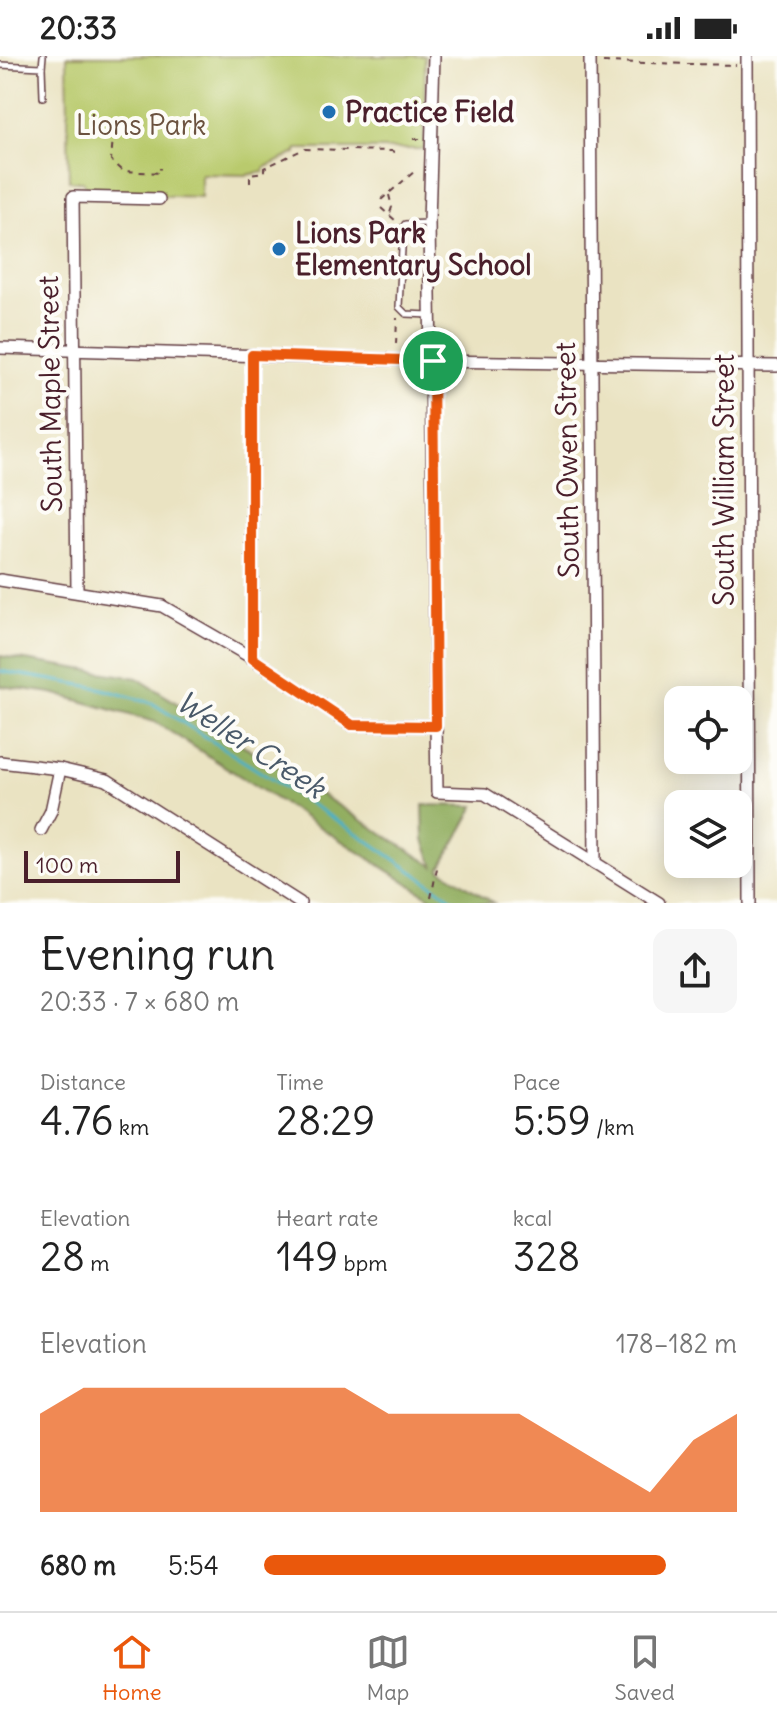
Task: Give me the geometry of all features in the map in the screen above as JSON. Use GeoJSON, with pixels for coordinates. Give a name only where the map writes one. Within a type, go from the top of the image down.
{"type":"FeatureCollection","features":[{"type":"Feature","properties":{"kind":"street"},"geometry":{"type":"LineString","coordinates":[[434,56],[429,222],[437,792],[485,794],[659,903]]}},
{"type":"Feature","properties":{"kind":"street","name":"South William Street"},"geometry":{"type":"LineString","coordinates":[[747,56],[750,903]]}},
{"type":"Feature","properties":{"kind":"street","name":"South Owen Street"},"geometry":{"type":"LineString","coordinates":[[594,59],[590,364],[595,863]]}},
{"type":"Feature","properties":{"kind":"street","name":"South Maple Street"},"geometry":{"type":"LineString","coordinates":[[77,591],[73,197],[159,199]]}},
{"type":"Feature","properties":{"kind":"street"},"geometry":{"type":"LineString","coordinates":[[0,348],[433,361],[777,366]]}},
{"type":"Feature","properties":{"kind":"street"},"geometry":{"type":"LineString","coordinates":[[252,355],[252,658]]}},
{"type":"Feature","properties":{"kind":"street"},"geometry":{"type":"LineString","coordinates":[[0,580],[162,606],[252,658],[352,725],[436,726]]}},
{"type":"Feature","properties":{"kind":"street"},"geometry":{"type":"LineString","coordinates":[[0,762],[60,769],[107,780],[300,903]]}},
{"type":"Feature","properties":{"kind":"street"},"geometry":{"type":"LineString","coordinates":[[41,830],[51,811],[60,769]]}},
{"type":"Feature","properties":{"kind":"lane"},"geometry":{"type":"LineString","coordinates":[[43,56],[43,97]]}},
{"type":"Feature","properties":{"kind":"lane"},"geometry":{"type":"LineString","coordinates":[[0,65],[42,67]]}},
{"type":"Feature","properties":{"kind":"lane"},"geometry":{"type":"LineString","coordinates":[[429,222],[405,224],[403,229],[399,307],[406,314],[432,316]]}},
{"type":"Feature","properties":{"kind":"path"},"geometry":{"type":"LineString","coordinates":[[594,59],[738,66]]}},
{"type":"Feature","properties":{"kind":"path"},"geometry":{"type":"LineString","coordinates":[[414,94],[423,94]]}},
{"type":"Feature","properties":{"kind":"path"},"geometry":{"type":"LineString","coordinates":[[414,118],[424,118]]}},
{"type":"Feature","properties":{"kind":"path"},"geometry":{"type":"LineString","coordinates":[[119,126],[114,126],[111,160],[123,171],[160,173],[160,168]]}},
{"type":"Feature","properties":{"kind":"path"},"geometry":{"type":"LineString","coordinates":[[414,139],[424,139]]}},
{"type":"Feature","properties":{"kind":"path"},"geometry":{"type":"LineString","coordinates":[[250,183],[250,174],[264,172],[264,168],[304,149],[392,151],[398,154]]}},
{"type":"Feature","properties":{"kind":"path"},"geometry":{"type":"LineString","coordinates":[[381,200],[415,171]]}},
{"type":"Feature","properties":{"kind":"path"},"geometry":{"type":"LineString","coordinates":[[388,194],[392,207],[389,216]]}},
{"type":"Feature","properties":{"kind":"path"},"geometry":{"type":"LineString","coordinates":[[381,208],[396,221]]}},
{"type":"Feature","properties":{"kind":"path"},"geometry":{"type":"LineString","coordinates":[[396,344],[397,317]]}},
{"type":"Feature","properties":{"kind":"path"},"geometry":{"type":"LineString","coordinates":[[431,898],[437,868]]}},
{"type":"Feature","properties":{"kind":"green space","name":"Lions Park"},"geometry":{"type":"Polygon","coordinates":[[[67,56],[425,56],[424,149],[297,149],[296,153],[264,168],[264,172],[246,175],[201,174],[201,197],[90,193],[83,181],[69,181],[67,56]]]}},
{"type":"Feature","properties":{"kind":"green space","name":"Weller Creek"},"geometry":{"type":"Polygon","coordinates":[[[0,656],[137,678],[434,866],[424,840],[423,805],[475,806],[440,869],[494,903],[433,903],[431,898],[155,722],[52,693],[0,686],[0,656]]]}},
{"type":"Feature","properties":{"kind":"waterway","name":"Weller Creek"},"geometry":{"type":"LineString","coordinates":[[0,671],[99,688],[152,703],[361,836],[458,903]]}},
{"type":"Feature","properties":{"kind":"place","name":"Practice Field"},"geometry":{"type":"Point","coordinates":[329,112]}},
{"type":"Feature","properties":{"kind":"place","name":"Lions Park Elementary School"},"geometry":{"type":"Point","coordinates":[279,249]}},
{"type":"Feature","properties":{"kind":"route"},"geometry":{"type":"LineString","coordinates":[[252,355],[433,361],[436,726],[352,725],[252,658],[252,355]]}}]}
